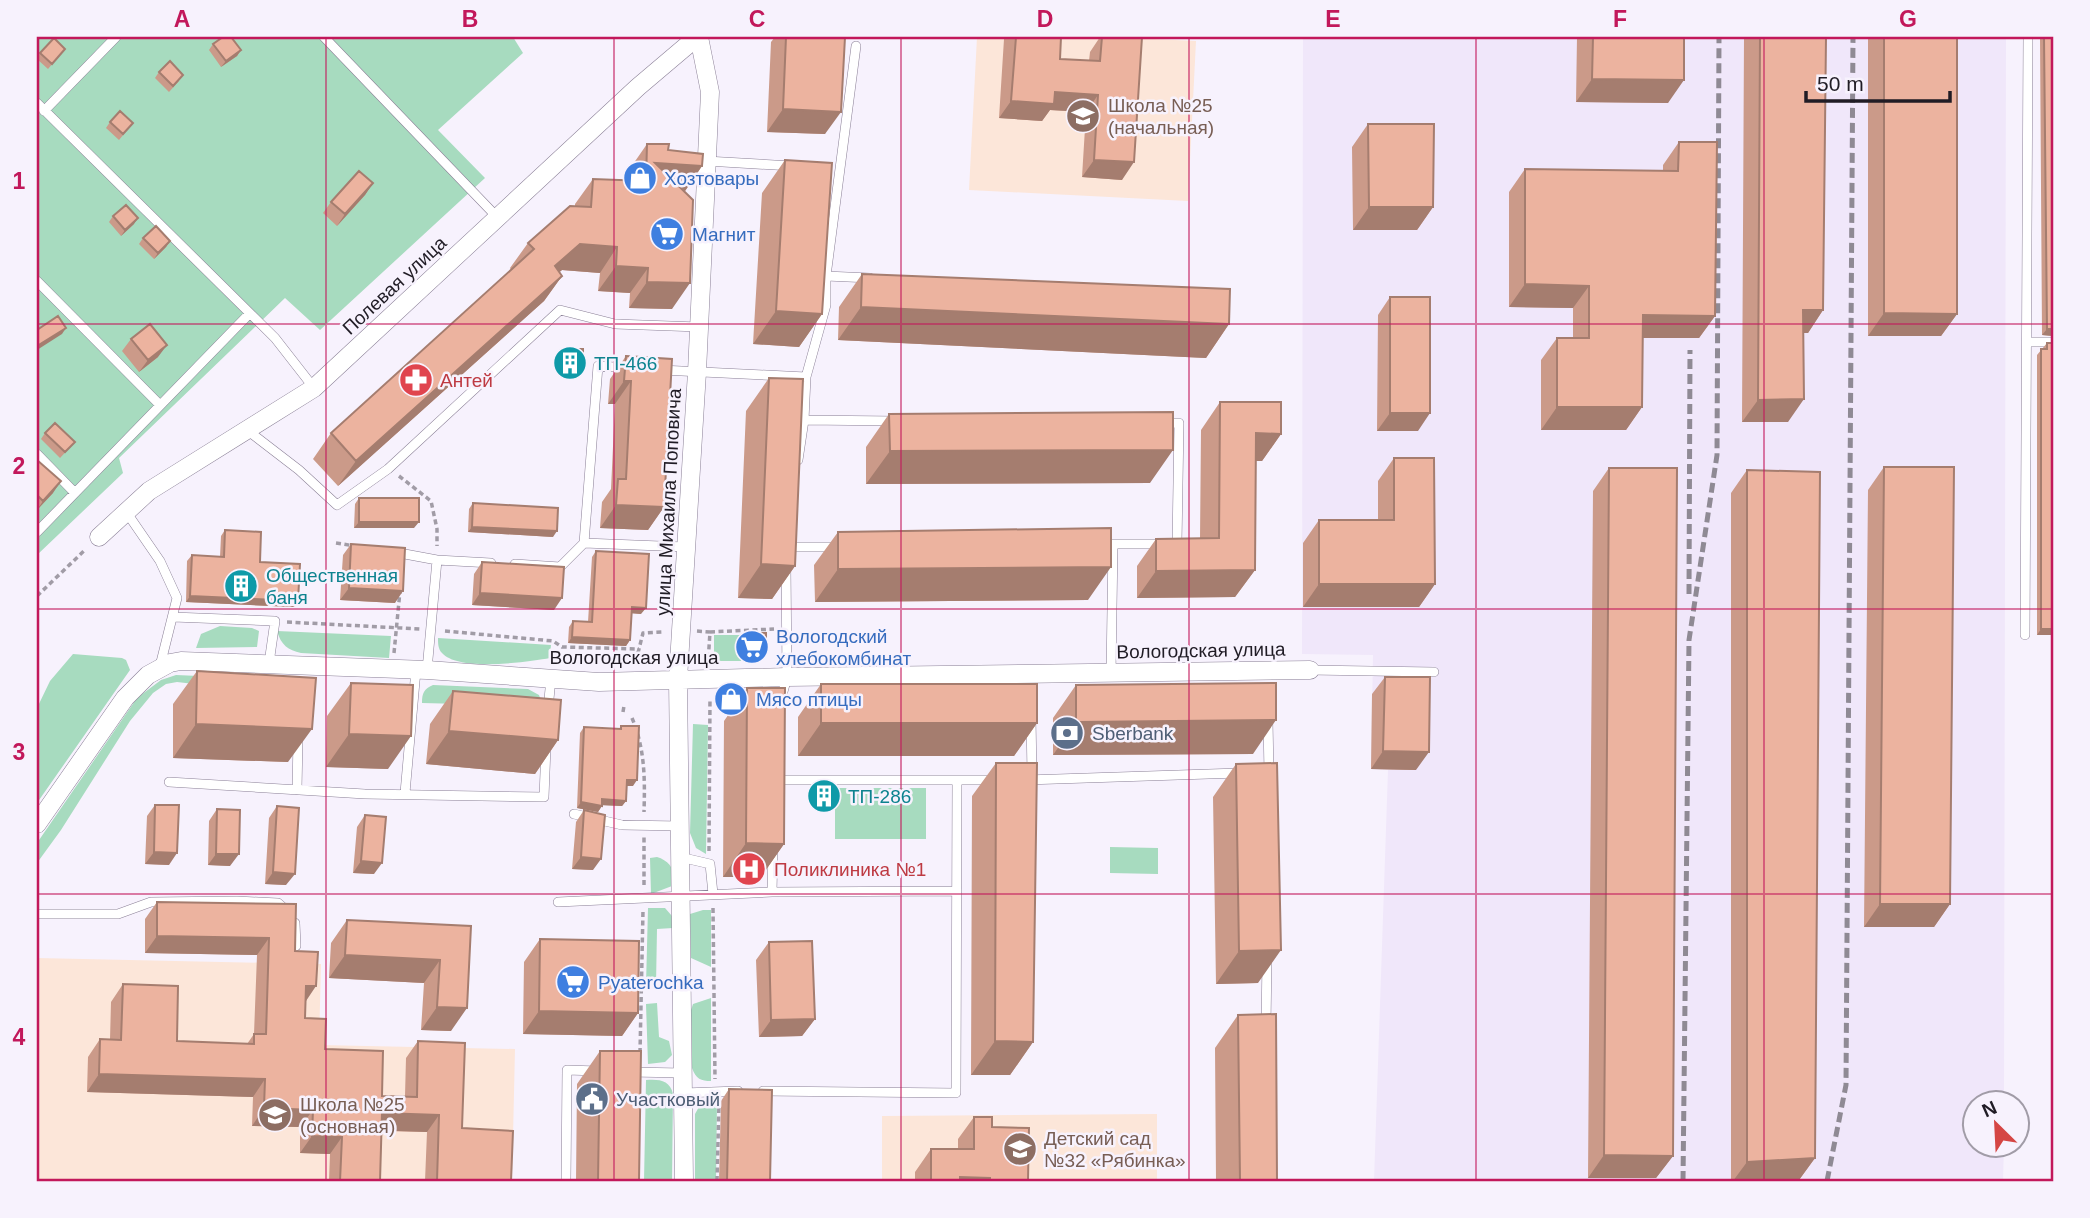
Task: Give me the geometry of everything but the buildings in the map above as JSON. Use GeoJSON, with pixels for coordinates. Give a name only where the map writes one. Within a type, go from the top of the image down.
{"type":"FeatureCollection","features":[{"type":"Feature","properties":{"kind":"street","name":"Полевая улица"},"geometry":{"type":"LineString","coordinates":[[99,537],[149,491],[314,388],[638,87],[698,37]]}},
{"type":"Feature","properties":{"kind":"street","name":"улица Михаила Поповича"},"geometry":{"type":"LineString","coordinates":[[684,1181],[678,680],[710,92],[698,37]]}},
{"type":"Feature","properties":{"kind":"street","name":"Вологодская улица"},"geometry":{"type":"LineString","coordinates":[[37,824],[125,698],[148,675],[170,663],[195,660],[269,663],[301,671],[421,670],[599,682],[787,677],[1031,681],[1111,673],[1267,676],[1310,670]]}},
{"type":"Feature","properties":{"kind":"lane"},"geometry":{"type":"LineString","coordinates":[[44,111],[116,37]]}},
{"type":"Feature","properties":{"kind":"lane"},"geometry":{"type":"LineString","coordinates":[[324,37],[497,217]]}},
{"type":"Feature","properties":{"kind":"lane"},"geometry":{"type":"LineString","coordinates":[[2025,635],[2028,37]]}},
{"type":"Feature","properties":{"kind":"lane"},"geometry":{"type":"LineString","coordinates":[[797,471],[804,420],[806,377],[826,305],[826,276],[856,46]]}},
{"type":"Feature","properties":{"kind":"lane"},"geometry":{"type":"LineString","coordinates":[[37,103],[275,338],[314,388]]}},
{"type":"Feature","properties":{"kind":"lane"},"geometry":{"type":"LineString","coordinates":[[706,161],[800,167]]}},
{"type":"Feature","properties":{"kind":"lane"},"geometry":{"type":"LineString","coordinates":[[827,168],[840,169]]}},
{"type":"Feature","properties":{"kind":"lane"},"geometry":{"type":"LineString","coordinates":[[826,276],[881,279]]}},
{"type":"Feature","properties":{"kind":"lane"},"geometry":{"type":"LineString","coordinates":[[37,281],[160,405]]}},
{"type":"Feature","properties":{"kind":"lane"},"geometry":{"type":"LineString","coordinates":[[245,429],[299,470],[337,505],[388,469],[560,310],[615,324],[699,327]]}},
{"type":"Feature","properties":{"kind":"lane"},"geometry":{"type":"LineString","coordinates":[[37,532],[249,314]]}},
{"type":"Feature","properties":{"kind":"lane"},"geometry":{"type":"LineString","coordinates":[[2027,342],[2053,342]]}},
{"type":"Feature","properties":{"kind":"lane"},"geometry":{"type":"LineString","coordinates":[[378,549],[437,560],[560,567],[584,543],[598,366],[635,369]]}},
{"type":"Feature","properties":{"kind":"lane"},"geometry":{"type":"LineString","coordinates":[[647,369],[806,377]]}},
{"type":"Feature","properties":{"kind":"lane"},"geometry":{"type":"LineString","coordinates":[[804,420],[901,421]]}},
{"type":"Feature","properties":{"kind":"lane"},"geometry":{"type":"LineString","coordinates":[[1086,544],[1177,544],[1179,423],[1152,423]]}},
{"type":"Feature","properties":{"kind":"lane"},"geometry":{"type":"LineString","coordinates":[[37,454],[75,493]]}},
{"type":"Feature","properties":{"kind":"lane"},"geometry":{"type":"LineString","coordinates":[[127,513],[170,579],[177,598],[159,668]]}},
{"type":"Feature","properties":{"kind":"lane"},"geometry":{"type":"LineString","coordinates":[[779,708],[787,677],[788,534]]}},
{"type":"Feature","properties":{"kind":"lane"},"geometry":{"type":"LineString","coordinates":[[584,543],[686,547]]}},
{"type":"Feature","properties":{"kind":"lane"},"geometry":{"type":"LineString","coordinates":[[1111,673],[1113,544]]}},
{"type":"Feature","properties":{"kind":"lane"},"geometry":{"type":"LineString","coordinates":[[786,547],[854,547]]}},
{"type":"Feature","properties":{"kind":"lane"},"geometry":{"type":"LineString","coordinates":[[404,793],[421,670],[430,630],[437,560]]}},
{"type":"Feature","properties":{"kind":"lane"},"geometry":{"type":"LineString","coordinates":[[173,617],[275,621],[269,663]]}},
{"type":"Feature","properties":{"kind":"lane"},"geometry":{"type":"LineString","coordinates":[[1310,670],[1434,672]]}},
{"type":"Feature","properties":{"kind":"lane"},"geometry":{"type":"LineString","coordinates":[[548,723],[551,679]]}},
{"type":"Feature","properties":{"kind":"lane"},"geometry":{"type":"LineString","coordinates":[[1031,701],[1032,780]]}},
{"type":"Feature","properties":{"kind":"lane"},"geometry":{"type":"LineString","coordinates":[[1267,708],[1268,786]]}},
{"type":"Feature","properties":{"kind":"lane"},"geometry":{"type":"LineString","coordinates":[[297,790],[299,725]]}},
{"type":"Feature","properties":{"kind":"lane"},"geometry":{"type":"LineString","coordinates":[[169,782],[365,794],[544,797],[547,735]]}},
{"type":"Feature","properties":{"kind":"lane"},"geometry":{"type":"LineString","coordinates":[[775,792],[776,768]]}},
{"type":"Feature","properties":{"kind":"lane"},"geometry":{"type":"LineString","coordinates":[[1020,780],[1269,772]]}},
{"type":"Feature","properties":{"kind":"lane"},"geometry":{"type":"LineString","coordinates":[[776,780],[1007,780]]}},
{"type":"Feature","properties":{"kind":"lane"},"geometry":{"type":"LineString","coordinates":[[756,1091],[956,1093],[957,780]]}},
{"type":"Feature","properties":{"kind":"lane"},"geometry":{"type":"LineString","coordinates":[[574,814],[622,825],[680,826]]}},
{"type":"Feature","properties":{"kind":"lane"},"geometry":{"type":"LineString","coordinates":[[772,892],[774,842]]}},
{"type":"Feature","properties":{"kind":"lane"},"geometry":{"type":"LineString","coordinates":[[680,857],[710,864],[713,894]]}},
{"type":"Feature","properties":{"kind":"lane"},"geometry":{"type":"LineString","coordinates":[[558,902],[772,892],[957,891]]}},
{"type":"Feature","properties":{"kind":"lane"},"geometry":{"type":"LineString","coordinates":[[37,914],[118,914],[151,902],[278,903],[295,916],[296,946]]}},
{"type":"Feature","properties":{"kind":"lane"},"geometry":{"type":"LineString","coordinates":[[1266,1031],[1267,949]]}},
{"type":"Feature","properties":{"kind":"lane"},"geometry":{"type":"LineString","coordinates":[[566,1181],[567,1070],[603,1071]]}},
{"type":"Feature","properties":{"kind":"lane"},"geometry":{"type":"LineString","coordinates":[[615,1072],[683,1073]]}},
{"type":"Feature","properties":{"kind":"lane"},"geometry":{"type":"LineString","coordinates":[[684,1093],[742,1091]]}},
{"type":"Feature","properties":{"kind":"path"},"geometry":{"type":"LineString","coordinates":[[388,469],[430,501],[437,529],[437,560]]}},
{"type":"Feature","properties":{"kind":"path"},"geometry":{"type":"LineString","coordinates":[[37,596],[99,537]]}},
{"type":"Feature","properties":{"kind":"path"},"geometry":{"type":"LineString","coordinates":[[336,543],[378,549]]}},
{"type":"Feature","properties":{"kind":"path"},"geometry":{"type":"LineString","coordinates":[[394,658],[404,554]]}},
{"type":"Feature","properties":{"kind":"path"},"geometry":{"type":"LineString","coordinates":[[275,621],[430,630],[553,641],[556,646],[562,647],[639,651],[643,633],[666,632]]}},
{"type":"Feature","properties":{"kind":"path"},"geometry":{"type":"LineString","coordinates":[[691,631],[787,629]]}},
{"type":"Feature","properties":{"kind":"path"},"geometry":{"type":"LineString","coordinates":[[708,664],[710,632]]}},
{"type":"Feature","properties":{"kind":"path"},"geometry":{"type":"LineString","coordinates":[[710,693],[710,864]]}},
{"type":"Feature","properties":{"kind":"path"},"geometry":{"type":"LineString","coordinates":[[623,712],[624,706]]}},
{"type":"Feature","properties":{"kind":"path"},"geometry":{"type":"LineString","coordinates":[[632,718],[640,737],[645,770],[639,1072]]}},
{"type":"Feature","properties":{"kind":"path"},"geometry":{"type":"LineString","coordinates":[[713,894],[716,1091],[719,1095],[717,1181]]}},
{"type":"Feature","properties":{"kind":"shaded area","name":"Школа №25 (начальная)"},"geometry":{"type":"Polygon","coordinates":[[[977,37],[1112,37],[1196,41],[1188,201],[969,190],[977,37]]]}},
{"type":"Feature","properties":{"kind":"shaded area"},"geometry":{"type":"Polygon","coordinates":[[[1303,37],[2006,37],[2004,1088],[1960,1088],[1960,1158],[2004,1158],[2003,1181],[1374,1181],[1388,770],[1371,769],[1373,655],[1302,654],[1303,37]]]}},
{"type":"Feature","properties":{"kind":"shaded area","name":"Школа №25 (основная)"},"geometry":{"type":"Polygon","coordinates":[[[37,958],[321,964],[319,1045],[515,1049],[512,1181],[37,1181],[37,958]]]}},
{"type":"Feature","properties":{"kind":"shaded area","name":"Детский сад №32 «Рябинка»"},"geometry":{"type":"Polygon","coordinates":[[[1157,1114],[1157,1181],[882,1181],[882,1116],[1157,1114]]]}},
{"type":"Feature","properties":{"kind":"green space"},"geometry":{"type":"Polygon","coordinates":[[[37,37],[513,37],[523,53],[438,130],[485,178],[320,330],[285,298],[119,458],[123,473],[37,555],[37,37]]]}},
{"type":"Feature","properties":{"kind":"green space"},"geometry":{"type":"Polygon","coordinates":[[[220,626],[259,631],[257,647],[196,648],[201,634],[220,626]]]}},
{"type":"Feature","properties":{"kind":"green space"},"geometry":{"type":"Polygon","coordinates":[[[277,631],[391,636],[389,658],[301,653],[286,646],[277,631]]]}},
{"type":"Feature","properties":{"kind":"green space"},"geometry":{"type":"Polygon","coordinates":[[[714,635],[741,635],[741,661],[714,661],[714,635]]]}},
{"type":"Feature","properties":{"kind":"green space"},"geometry":{"type":"Polygon","coordinates":[[[438,638],[551,645],[550,658],[494,664],[463,662],[442,653],[438,638]]]}},
{"type":"Feature","properties":{"kind":"green space"},"geometry":{"type":"Polygon","coordinates":[[[73,654],[122,658],[126,660],[130,670],[37,803],[37,708],[50,681],[73,654]]]}},
{"type":"Feature","properties":{"kind":"green space"},"geometry":{"type":"Polygon","coordinates":[[[176,675],[199,676],[238,689],[177,682],[166,684],[153,693],[130,721],[37,863],[37,843],[137,698],[161,680],[176,675]]]}},
{"type":"Feature","properties":{"kind":"green space"},"geometry":{"type":"Polygon","coordinates":[[[433,685],[528,689],[539,695],[543,706],[422,703],[424,692],[433,685]]]}},
{"type":"Feature","properties":{"kind":"green space"},"geometry":{"type":"Polygon","coordinates":[[[693,724],[708,725],[706,854],[696,848],[690,833],[693,724]]]}},
{"type":"Feature","properties":{"kind":"green space"},"geometry":{"type":"Polygon","coordinates":[[[835,788],[926,788],[926,839],[835,839],[835,788]]]}},
{"type":"Feature","properties":{"kind":"green space"},"geometry":{"type":"Polygon","coordinates":[[[1110,847],[1158,848],[1158,874],[1110,873],[1110,847]]]}},
{"type":"Feature","properties":{"kind":"green space"},"geometry":{"type":"Polygon","coordinates":[[[657,857],[669,865],[674,873],[674,881],[672,886],[651,894],[650,858],[657,857]]]}},
{"type":"Feature","properties":{"kind":"green space"},"geometry":{"type":"Polygon","coordinates":[[[648,908],[665,908],[672,916],[673,928],[657,929],[656,985],[646,985],[648,908]]]}},
{"type":"Feature","properties":{"kind":"green space"},"geometry":{"type":"Polygon","coordinates":[[[711,910],[711,967],[691,958],[690,914],[711,910]]]}},
{"type":"Feature","properties":{"kind":"green space"},"geometry":{"type":"Polygon","coordinates":[[[711,998],[711,1081],[704,1081],[695,1075],[692,1068],[691,1010],[693,1004],[711,998]]]}},
{"type":"Feature","properties":{"kind":"green space"},"geometry":{"type":"Polygon","coordinates":[[[657,1003],[659,1037],[669,1041],[672,1055],[665,1062],[648,1064],[646,1004],[657,1003]]]}},
{"type":"Feature","properties":{"kind":"green space"},"geometry":{"type":"Polygon","coordinates":[[[646,1080],[663,1081],[672,1089],[672,1181],[644,1181],[646,1080]]]}},
{"type":"Feature","properties":{"kind":"green space"},"geometry":{"type":"Polygon","coordinates":[[[717,1101],[716,1181],[695,1181],[695,1114],[700,1105],[717,1101]]]}},
{"type":"Feature","properties":{"kind":"railway"},"geometry":{"type":"LineString","coordinates":[[1683,1181],[1689,640],[1717,455],[1719,37]]}},
{"type":"Feature","properties":{"kind":"railway"},"geometry":{"type":"LineString","coordinates":[[1827,1181],[1846,1085],[1853,37]]}},
{"type":"Feature","properties":{"kind":"railway"},"geometry":{"type":"LineString","coordinates":[[1689,594],[1690,350]]}},
{"type":"Feature","properties":{"kind":"place","name":"Школа №25 (начальная)"},"geometry":{"type":"Point","coordinates":[1083,116]}},
{"type":"Feature","properties":{"kind":"place","name":"Хозтовары"},"geometry":{"type":"Point","coordinates":[640,178]}},
{"type":"Feature","properties":{"kind":"place","name":"Магнит"},"geometry":{"type":"Point","coordinates":[667,234]}},
{"type":"Feature","properties":{"kind":"place","name":"ТП-466"},"geometry":{"type":"Point","coordinates":[570,363]}},
{"type":"Feature","properties":{"kind":"place","name":"Антей"},"geometry":{"type":"Point","coordinates":[416,380]}},
{"type":"Feature","properties":{"kind":"place","name":"Общественная баня"},"geometry":{"type":"Point","coordinates":[241,586]}},
{"type":"Feature","properties":{"kind":"place","name":"Вологодский хлебокомбинат"},"geometry":{"type":"Point","coordinates":[752,647]}},
{"type":"Feature","properties":{"kind":"place","name":"Мясо птицы"},"geometry":{"type":"Point","coordinates":[731,699]}},
{"type":"Feature","properties":{"kind":"place","name":"Sberbank"},"geometry":{"type":"Point","coordinates":[1067,733]}},
{"type":"Feature","properties":{"kind":"place","name":"ТП-286"},"geometry":{"type":"Point","coordinates":[824,796]}},
{"type":"Feature","properties":{"kind":"place","name":"Поликлиника №1"},"geometry":{"type":"Point","coordinates":[749,869]}},
{"type":"Feature","properties":{"kind":"place","name":"Pyaterochka"},"geometry":{"type":"Point","coordinates":[573,982]}},
{"type":"Feature","properties":{"kind":"place","name":"Участковый"},"geometry":{"type":"Point","coordinates":[592,1099]}},
{"type":"Feature","properties":{"kind":"place","name":"Школа №25 (основная)"},"geometry":{"type":"Point","coordinates":[275,1115]}},
{"type":"Feature","properties":{"kind":"place","name":"Детский сад №32 «Рябинка»"},"geometry":{"type":"Point","coordinates":[1020,1149]}}]}
